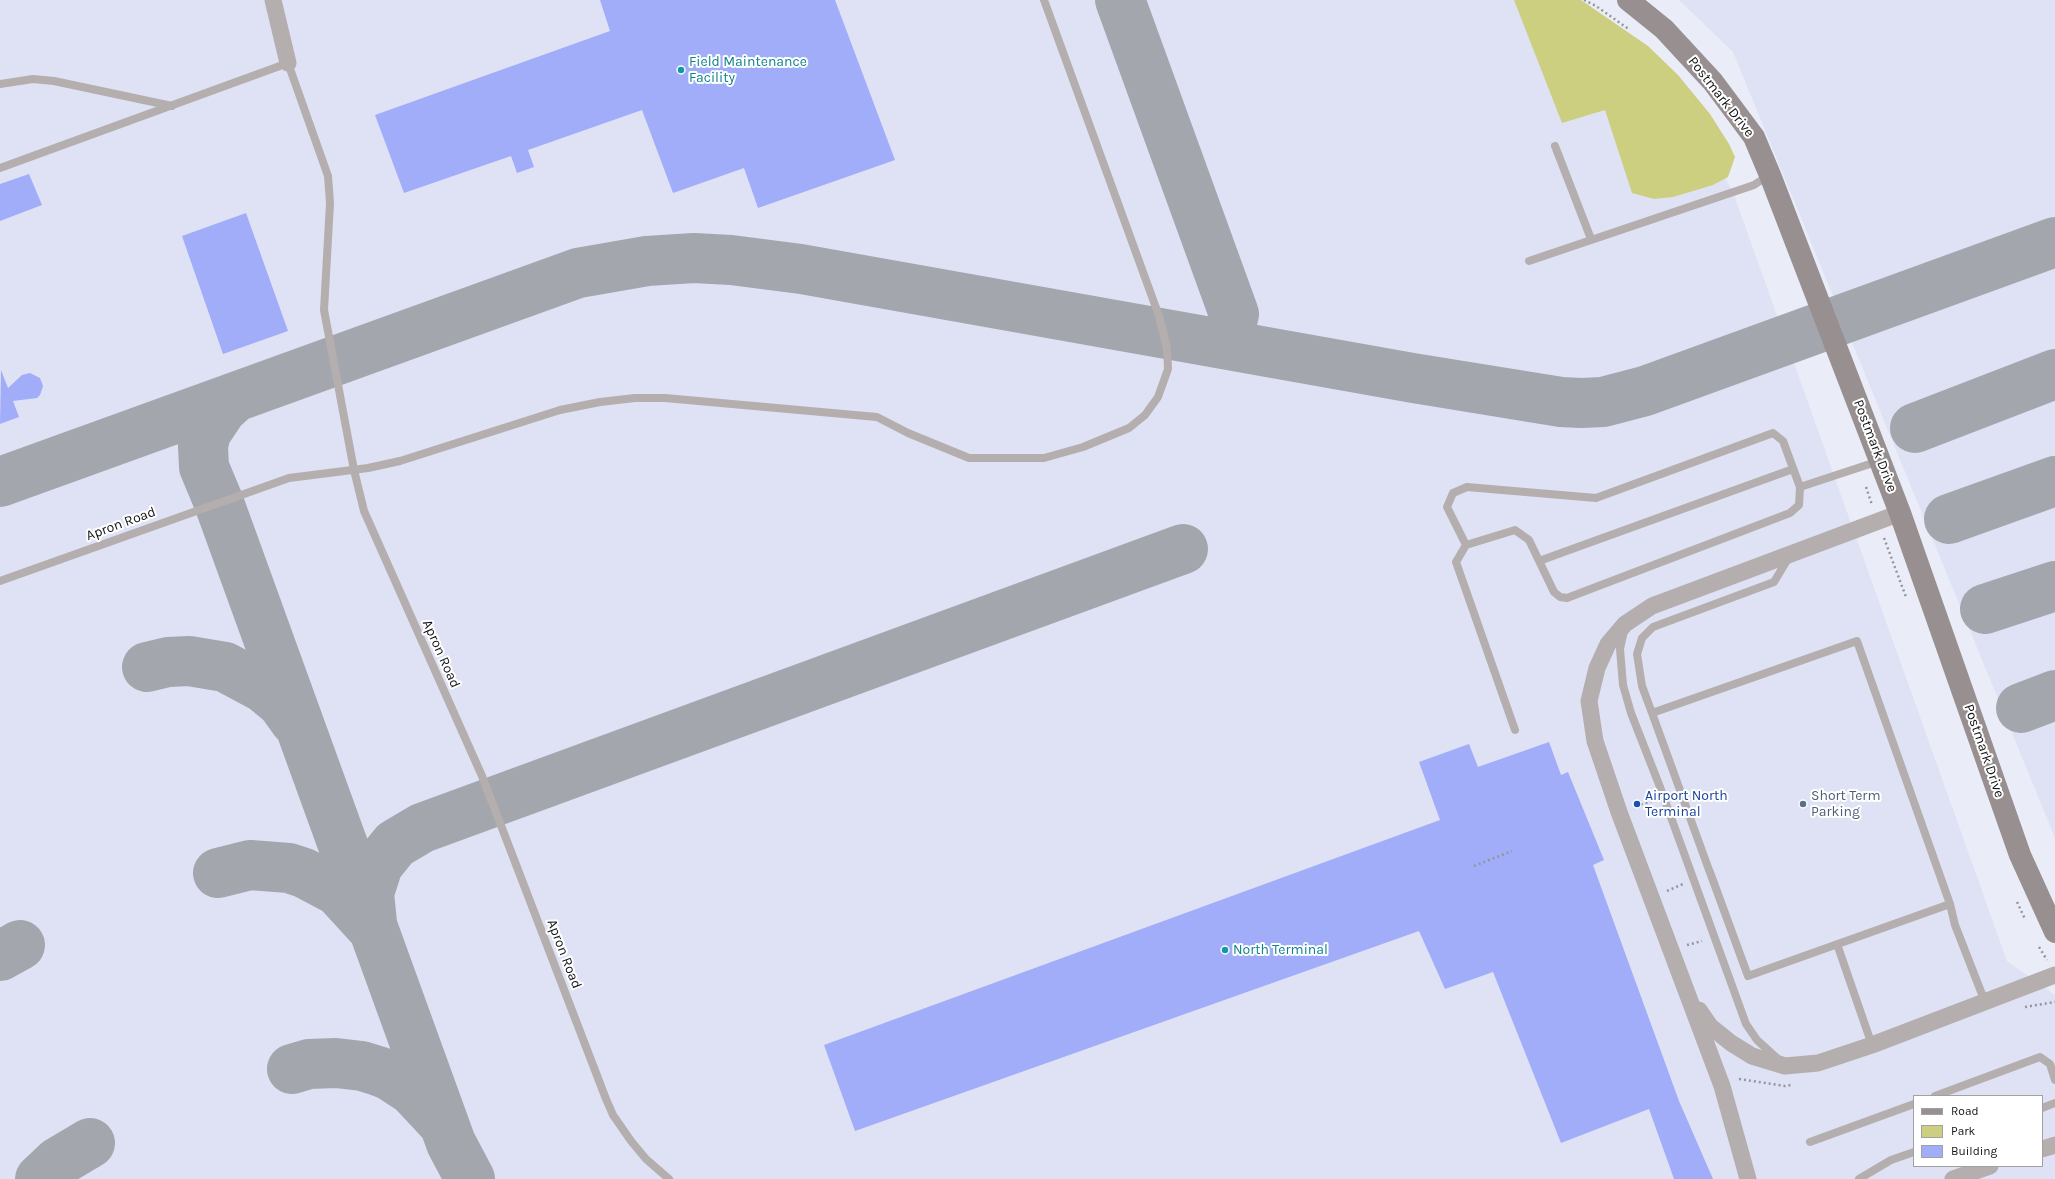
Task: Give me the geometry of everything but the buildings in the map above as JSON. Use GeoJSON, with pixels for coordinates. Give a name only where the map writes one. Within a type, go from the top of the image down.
{"type":"FeatureCollection","features":[{"type":"Feature","properties":{"kind":"street"},"geometry":{"type":"LineString","coordinates":[[274,0],[288,63]]}},
{"type":"Feature","properties":{"kind":"street","name":"Postmark Drive"},"geometry":{"type":"LineString","coordinates":[[1628,0],[1664,29],[1713,82],[1754,138],[1770,175],[1900,513],[2020,855],[2055,932]]}},
{"type":"Feature","properties":{"kind":"street"},"geometry":{"type":"LineString","coordinates":[[1748,1179],[1722,1086],[1686,992],[1595,741],[1589,701],[1597,668],[1608,644],[1625,624],[1652,606],[1900,513]]}},
{"type":"Feature","properties":{"kind":"street"},"geometry":{"type":"LineString","coordinates":[[1686,992],[1710,1026],[1731,1043],[1752,1056],[1785,1066],[1818,1063],[1872,1045],[2055,975]]}},
{"type":"Feature","properties":{"kind":"street"},"geometry":{"type":"LineString","coordinates":[[2043,1149],[2055,1145]]}},
{"type":"Feature","properties":{"kind":"street"},"geometry":{"type":"LineString","coordinates":[[1953,1179],[1987,1167]]}},
{"type":"Feature","properties":{"kind":"lane"},"geometry":{"type":"LineString","coordinates":[[0,168],[288,63],[328,176],[330,203],[324,310],[354,470],[400,461],[560,410],[600,402],[635,398],[688,400],[877,417],[969,458],[1044,458],[1107,438],[1133,425],[1149,410],[1160,392],[1168,364],[1166,341],[1159,316],[1044,0]]}},
{"type":"Feature","properties":{"kind":"lane"},"geometry":{"type":"LineString","coordinates":[[0,84],[33,79],[54,81],[173,106]]}},
{"type":"Feature","properties":{"kind":"lane"},"geometry":{"type":"LineString","coordinates":[[1554,146],[1591,239]]}},
{"type":"Feature","properties":{"kind":"lane"},"geometry":{"type":"LineString","coordinates":[[1529,261],[1754,185],[1770,175]]}},
{"type":"Feature","properties":{"kind":"lane"},"geometry":{"type":"LineString","coordinates":[[1466,545],[1447,507],[1453,493],[1467,487],[1596,498],[1773,434],[1783,441],[1800,487],[1799,505],[1790,513],[1567,598],[1560,597],[1554,592],[1529,540],[1515,530],[1466,545],[1456,562],[1515,730]]}},
{"type":"Feature","properties":{"kind":"lane"},"geometry":{"type":"LineString","coordinates":[[1800,487],[1880,461]]}},
{"type":"Feature","properties":{"kind":"lane"},"geometry":{"type":"LineString","coordinates":[[1539,561],[1793,469]]}},
{"type":"Feature","properties":{"kind":"lane","name":"Apron Road"},"geometry":{"type":"LineString","coordinates":[[0,581],[285,479],[308,474],[354,470],[364,511],[482,776],[606,1099],[621,1128],[633,1144],[668,1179]]}},
{"type":"Feature","properties":{"kind":"lane"},"geometry":{"type":"LineString","coordinates":[[1790,554],[1774,582],[1653,627],[1642,638],[1637,654],[1642,686],[1748,976],[1950,904]]}},
{"type":"Feature","properties":{"kind":"lane"},"geometry":{"type":"LineString","coordinates":[[1625,624],[1620,650],[1623,685],[1631,713],[1660,787],[1746,1024],[1757,1040],[1785,1066]]}},
{"type":"Feature","properties":{"kind":"lane"},"geometry":{"type":"LineString","coordinates":[[1652,713],[1857,641],[1950,904],[1955,925],[1985,1002]]}},
{"type":"Feature","properties":{"kind":"lane"},"geometry":{"type":"LineString","coordinates":[[1837,944],[1872,1045]]}},
{"type":"Feature","properties":{"kind":"lane"},"geometry":{"type":"LineString","coordinates":[[1938,1095],[2040,1057],[2050,1064],[2055,1080]]}},
{"type":"Feature","properties":{"kind":"lane"},"geometry":{"type":"LineString","coordinates":[[2043,1108],[2055,1103]]}},
{"type":"Feature","properties":{"kind":"lane"},"geometry":{"type":"LineString","coordinates":[[1810,1142],[1913,1104]]}},
{"type":"Feature","properties":{"kind":"lane"},"geometry":{"type":"LineString","coordinates":[[1859,1179],[1891,1160],[1913,1152]]}},
{"type":"Feature","properties":{"kind":"path"},"geometry":{"type":"LineString","coordinates":[[1634,807],[1652,801]]}},
{"type":"Feature","properties":{"kind":"path"},"geometry":{"type":"LineString","coordinates":[[1474,866],[1512,851]]}},
{"type":"Feature","properties":{"kind":"path"},"geometry":{"type":"LineString","coordinates":[[1665,891],[1683,884]]}},
{"type":"Feature","properties":{"kind":"path"},"geometry":{"type":"LineString","coordinates":[[1685,946],[1704,940]]}},
{"type":"Feature","properties":{"kind":"shaded area"},"geometry":{"type":"Polygon","coordinates":[[[0,0],[1546,0],[1668,72],[1733,192],[2007,961],[2055,995],[2055,1179],[0,1179],[0,0]]]}},
{"type":"Feature","properties":{"kind":"shaded area"},"geometry":{"type":"Polygon","coordinates":[[[1679,0],[2055,0],[2055,838],[1733,52],[1679,0]]]}},
{"type":"Feature","properties":{"kind":"green space"},"geometry":{"type":"Polygon","coordinates":[[[1514,0],[1581,0],[1648,46],[1678,75],[1710,114],[1729,144],[1735,157],[1728,177],[1713,185],[1673,197],[1654,199],[1632,193],[1605,110],[1562,123],[1514,0]]]}},
{"type":"Feature","properties":{"kind":"taxiway"},"geometry":{"type":"LineString","coordinates":[[1120,0],[1234,314],[1231,326],[1226,335],[1214,342]]}},
{"type":"Feature","properties":{"kind":"taxiway"},"geometry":{"type":"LineString","coordinates":[[0,482],[578,273],[647,261],[694,258],[731,260],[801,269],[1413,378],[1561,402],[1581,403],[1603,402],[1645,391],[2055,242]]}},
{"type":"Feature","properties":{"kind":"taxiway"},"geometry":{"type":"LineString","coordinates":[[1915,428],[2055,374]]}},
{"type":"Feature","properties":{"kind":"taxiway"},"geometry":{"type":"LineString","coordinates":[[234,398],[222,409],[206,433],[203,446],[204,467],[219,503],[451,1143],[470,1179]]}},
{"type":"Feature","properties":{"kind":"taxiway"},"geometry":{"type":"LineString","coordinates":[[1949,519],[2055,481]]}},
{"type":"Feature","properties":{"kind":"taxiway"},"geometry":{"type":"LineString","coordinates":[[372,923],[369,893],[378,865],[395,844],[422,828],[1183,549]]}},
{"type":"Feature","properties":{"kind":"taxiway"},"geometry":{"type":"LineString","coordinates":[[1985,609],[2055,586]]}},
{"type":"Feature","properties":{"kind":"taxiway"},"geometry":{"type":"LineString","coordinates":[[147,667],[168,662],[189,661],[225,667],[264,688],[282,703],[295,721]]}},
{"type":"Feature","properties":{"kind":"taxiway"},"geometry":{"type":"LineString","coordinates":[[2021,708],[2055,695]]}},
{"type":"Feature","properties":{"kind":"taxiway"},"geometry":{"type":"LineString","coordinates":[[218,873],[250,865],[289,868],[304,873],[338,891],[370,926]]}},
{"type":"Feature","properties":{"kind":"taxiway"},"geometry":{"type":"LineString","coordinates":[[0,956],[20,945]]}},
{"type":"Feature","properties":{"kind":"taxiway"},"geometry":{"type":"LineString","coordinates":[[292,1069],[309,1064],[336,1063],[362,1066],[378,1071],[389,1075],[412,1090],[440,1120]]}},
{"type":"Feature","properties":{"kind":"taxiway"},"geometry":{"type":"LineString","coordinates":[[40,1179],[58,1162],[90,1143]]}},
{"type":"Feature","properties":{"kind":"place","name":"Field Maintenance Facility"},"geometry":{"type":"Point","coordinates":[681,70]}},
{"type":"Feature","properties":{"kind":"place","name":"Airport North Terminal"},"geometry":{"type":"Point","coordinates":[1637,804]}},
{"type":"Feature","properties":{"kind":"place","name":"Short Term Parking"},"geometry":{"type":"Point","coordinates":[1803,804]}},
{"type":"Feature","properties":{"kind":"place","name":"North Terminal"},"geometry":{"type":"Point","coordinates":[1225,950]}}]}
